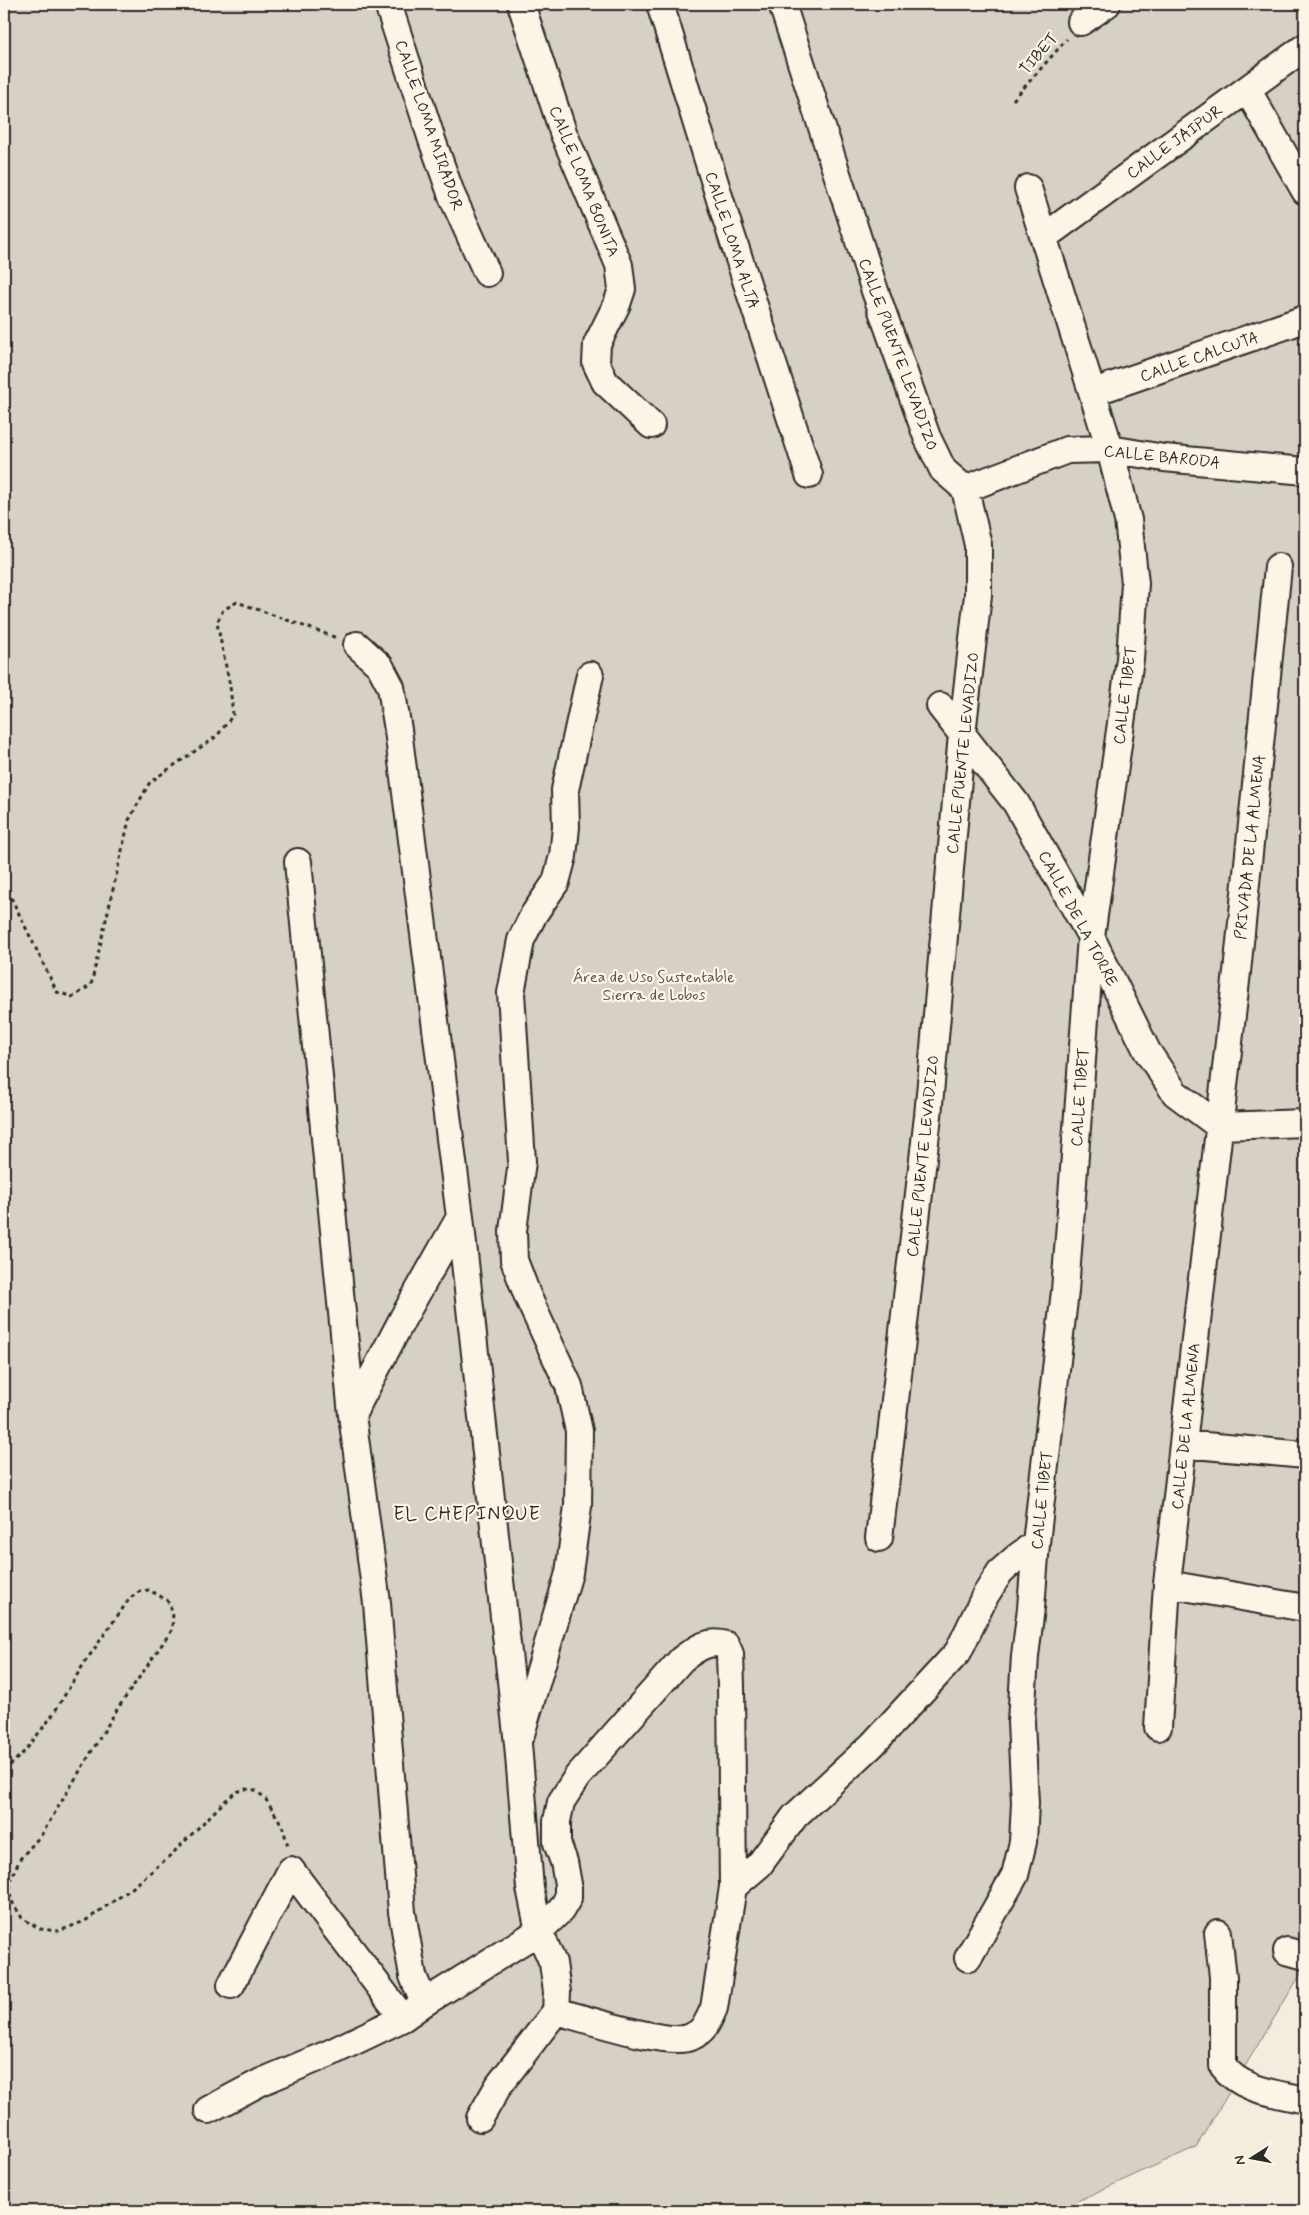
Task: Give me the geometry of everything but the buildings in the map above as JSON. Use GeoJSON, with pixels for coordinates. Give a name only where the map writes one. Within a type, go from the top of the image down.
{"type":"FeatureCollection","features":[{"type":"Feature","properties":{"kind":"street","name":"CALLE LOMA MIRADOR"},"geometry":{"type":"LineString","coordinates":[[388,4],[452,196],[487,273]]}},
{"type":"Feature","properties":{"kind":"street","name":"CALLE LOMA BONITA"},"geometry":{"type":"LineString","coordinates":[[520,4],[563,132],[619,265],[622,289],[617,304],[597,344],[596,363],[605,382],[651,425]]}},
{"type":"Feature","properties":{"kind":"street","name":"CALLE LOMA ALTA"},"geometry":{"type":"LineString","coordinates":[[660,4],[722,206],[809,475]]}},
{"type":"Feature","properties":{"kind":"street","name":"CALLE PUENTE LEVADIZO"},"geometry":{"type":"LineString","coordinates":[[782,4],[875,291],[927,437],[943,470],[965,490],[978,545],[978,594],[962,734],[928,1116],[879,1538]]}},
{"type":"Feature","properties":{"kind":"street"},"geometry":{"type":"LineString","coordinates":[[1082,22],[1107,4]]}},
{"type":"Feature","properties":{"kind":"street","name":"CALLE JAIPUR"},"geometry":{"type":"LineString","coordinates":[[1044,236],[1305,47]]}},
{"type":"Feature","properties":{"kind":"street"},"geometry":{"type":"LineString","coordinates":[[1247,88],[1305,191]]}},
{"type":"Feature","properties":{"kind":"street","name":"CALLE TIBET"},"geometry":{"type":"LineString","coordinates":[[968,1958],[1015,1875],[1022,1842],[1025,1803],[1020,1722],[1036,1543],[1065,1291],[1091,937],[1130,659],[1135,584],[1128,520],[1110,449],[1094,392],[1028,188]]}},
{"type":"Feature","properties":{"kind":"street","name":"CALLE CALCUTA"},"geometry":{"type":"LineString","coordinates":[[1094,392],[1305,319]]}},
{"type":"Feature","properties":{"kind":"street","name":"CALLE BARODA"},"geometry":{"type":"LineString","coordinates":[[965,490],[1068,450],[1110,449],[1164,458],[1305,471]]}},
{"type":"Feature","properties":{"kind":"street","name":"PRIVADA DE LA ALMENA"},"geometry":{"type":"LineString","coordinates":[[1219,1126],[1278,567]]}},
{"type":"Feature","properties":{"kind":"street"},"geometry":{"type":"LineString","coordinates":[[358,645],[380,666],[391,687],[433,996],[460,1218],[518,1744],[530,1888],[539,1931],[553,1963],[557,1992],[556,2011],[499,2085],[480,2118]]}},
{"type":"Feature","properties":{"kind":"street"},"geometry":{"type":"LineString","coordinates":[[518,1744],[569,1573],[578,1506],[580,1432],[569,1386],[528,1296],[514,1260],[513,1231],[522,1161],[511,993],[521,940],[534,914],[556,882],[564,856],[566,790],[590,675]]}},
{"type":"Feature","properties":{"kind":"street","name":"CALLE DE LA TORRE"},"geometry":{"type":"LineString","coordinates":[[940,706],[1016,803],[1091,937],[1147,1051],[1176,1093],[1219,1126]]}},
{"type":"Feature","properties":{"kind":"street"},"geometry":{"type":"LineString","coordinates":[[298,862],[352,1415],[377,1603],[402,1912],[413,1976],[424,2003]]}},
{"type":"Feature","properties":{"kind":"street"},"geometry":{"type":"LineString","coordinates":[[1219,1126],[1305,1123]]}},
{"type":"Feature","properties":{"kind":"street","name":"CALLE DE LA ALMENA"},"geometry":{"type":"LineString","coordinates":[[1158,1727],[1167,1584],[1219,1126]]}},
{"type":"Feature","properties":{"kind":"street"},"geometry":{"type":"LineString","coordinates":[[352,1415],[403,1318],[460,1218]]}},
{"type":"Feature","properties":{"kind":"street"},"geometry":{"type":"LineString","coordinates":[[1183,1444],[1305,1455]]}},
{"type":"Feature","properties":{"kind":"street"},"geometry":{"type":"LineString","coordinates":[[733,1887],[759,1865],[795,1816],[872,1745],[958,1652],[985,1596],[1000,1572],[1036,1543]]}},
{"type":"Feature","properties":{"kind":"street"},"geometry":{"type":"LineString","coordinates":[[1167,1584],[1305,1608]]}},
{"type":"Feature","properties":{"kind":"street"},"geometry":{"type":"LineString","coordinates":[[208,2110],[261,2082],[330,2053],[403,2018],[539,1931],[561,1910],[568,1898],[568,1884],[557,1843],[557,1821],[561,1802],[577,1777],[682,1659],[699,1646],[719,1643],[726,1645],[730,1654],[733,1887],[714,2008],[706,2027],[690,2038],[656,2037],[556,2011]]}},
{"type":"Feature","properties":{"kind":"street"},"geometry":{"type":"LineString","coordinates":[[231,1985],[291,1870],[403,2018]]}},
{"type":"Feature","properties":{"kind":"street"},"geometry":{"type":"LineString","coordinates":[[1218,1933],[1224,1986],[1223,2066],[1230,2076],[1251,2087],[1305,2100]]}},
{"type":"Feature","properties":{"kind":"path","name":"TIBET"},"geometry":{"type":"LineString","coordinates":[[1013,100],[1082,22]]}},
{"type":"Feature","properties":{"kind":"path"},"geometry":{"type":"LineString","coordinates":[[4,883],[57,992],[73,997],[91,985],[129,820],[150,782],[217,736],[233,715],[230,686],[217,623],[223,610],[237,602],[358,645]]}},
{"type":"Feature","properties":{"kind":"path"},"geometry":{"type":"LineString","coordinates":[[4,1771],[25,1750],[52,1716],[84,1662],[130,1598],[140,1591],[149,1590],[167,1600],[173,1613],[172,1630],[116,1711],[42,1834],[20,1859],[10,1881],[11,1900],[22,1918],[40,1929],[59,1931],[85,1920],[131,1889],[172,1854],[225,1801],[236,1792],[245,1789],[255,1790],[265,1798],[282,1825],[288,1846],[291,1870]]}},
{"type":"Feature","properties":{"kind":"green space","name":"Área de Uso Sustentable Sierra de Lobos"},"geometry":{"type":"Polygon","coordinates":[[[4,4],[1305,4],[1305,1967],[1196,2147],[1055,2211],[4,2211],[4,4]]]}},
{"type":"Feature","properties":{"kind":"district","name":"EL CHEPINQUE"},"geometry":{"type":"Point","coordinates":[467,1513]}}]}
